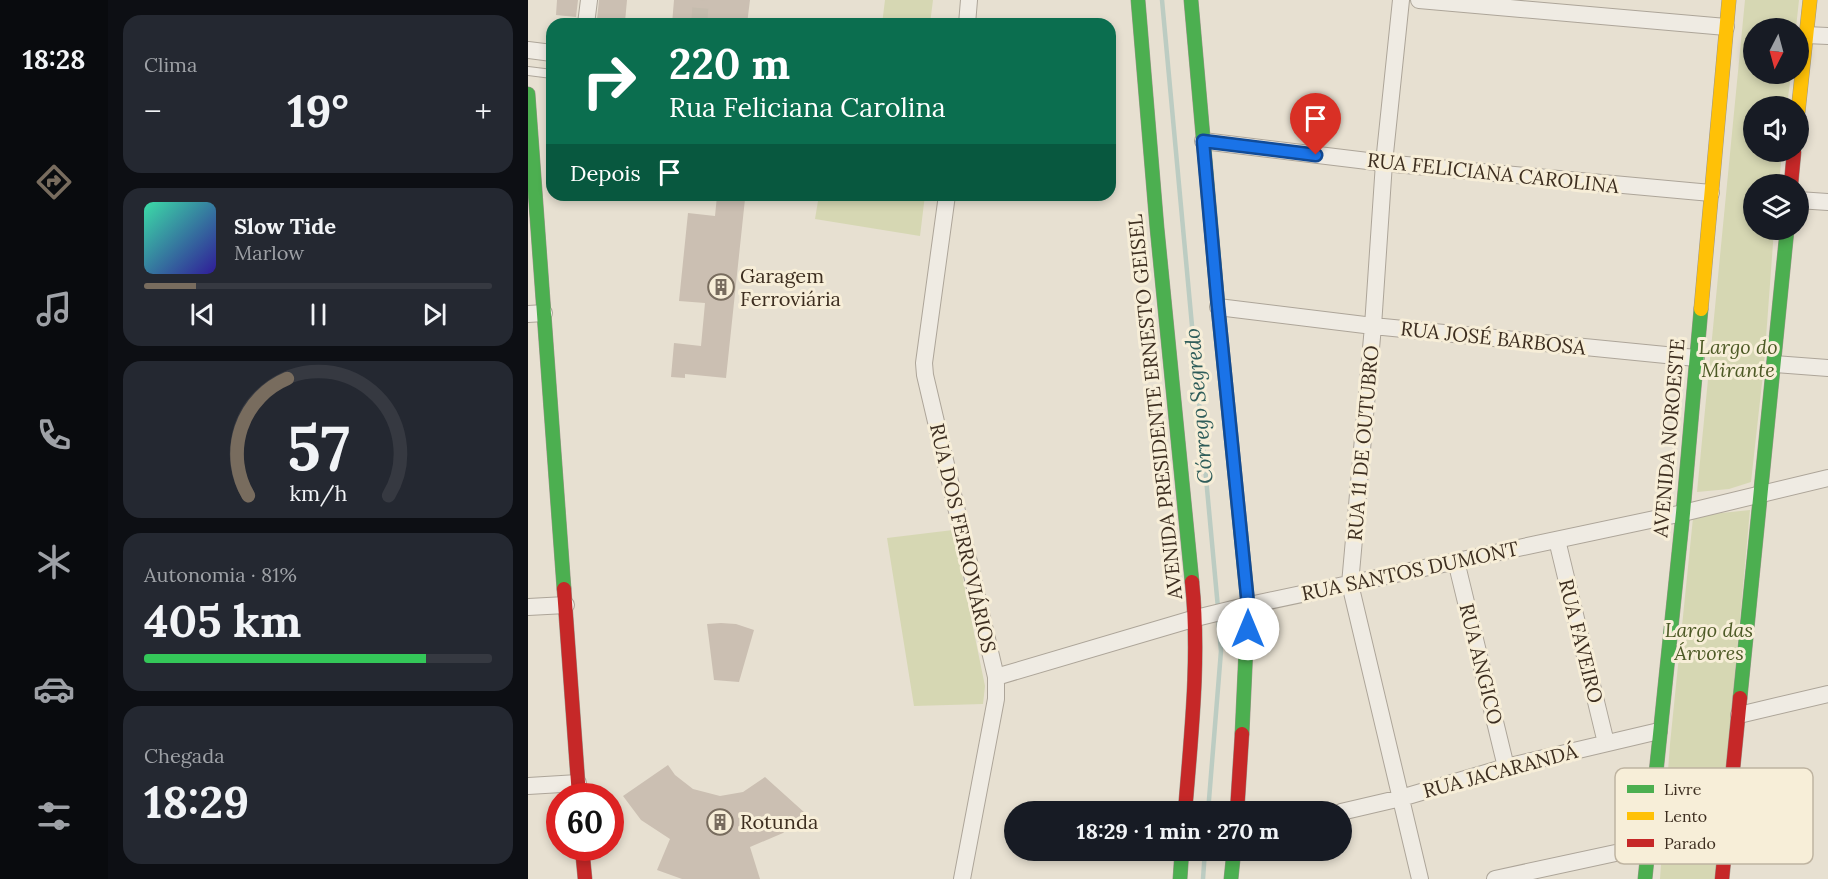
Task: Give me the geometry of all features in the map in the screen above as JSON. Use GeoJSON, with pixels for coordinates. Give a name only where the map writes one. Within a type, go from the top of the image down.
{"type":"FeatureCollection","features":[{"type":"Feature","properties":{"kind":"main road","name":"AVENIDA PRESIDENTE ERNESTO GEISEL"},"geometry":{"type":"LineString","coordinates":[[1138,0],[1157,228],[1198,618],[1186,801]]}},
{"type":"Feature","properties":{"kind":"main road"},"geometry":{"type":"LineString","coordinates":[[1191,0],[1247,606],[1246,675],[1238,801]]}},
{"type":"Feature","properties":{"kind":"main road","name":"AVENIDA NOROESTE"},"geometry":{"type":"LineString","coordinates":[[1655,768],[1683,513],[1729,0]]}},
{"type":"Feature","properties":{"kind":"main road"},"geometry":{"type":"LineString","coordinates":[[1808,18],[1810,0]]}},
{"type":"Feature","properties":{"kind":"main road"},"geometry":{"type":"LineString","coordinates":[[528,94],[536,313],[566,604],[578,783]]}},
{"type":"Feature","properties":{"kind":"main road"},"geometry":{"type":"LineString","coordinates":[[1734,768],[1786,240]]}},
{"type":"Feature","properties":{"kind":"main road"},"geometry":{"type":"LineString","coordinates":[[583,861],[585,879]]}},
{"type":"Feature","properties":{"kind":"main road"},"geometry":{"type":"LineString","coordinates":[[1180,879],[1181,861]]}},
{"type":"Feature","properties":{"kind":"main road"},"geometry":{"type":"LineString","coordinates":[[1231,879],[1233,861]]}},
{"type":"Feature","properties":{"kind":"main road","name":"AVENIDA NOROESTE"},"geometry":{"type":"LineString","coordinates":[[1645,879],[1646,864]]}},
{"type":"Feature","properties":{"kind":"main road"},"geometry":{"type":"LineString","coordinates":[[1722,879],[1724,864]]}},
{"type":"Feature","properties":{"kind":"street"},"geometry":{"type":"LineString","coordinates":[[587,18],[589,0]]}},
{"type":"Feature","properties":{"kind":"street"},"geometry":{"type":"LineString","coordinates":[[968,18],[969,0]]}},
{"type":"Feature","properties":{"kind":"street","name":"RUA 11 DE OUTUBRO"},"geometry":{"type":"LineString","coordinates":[[1401,0],[1384,163],[1373,326],[1350,584],[1420,879]]}},
{"type":"Feature","properties":{"kind":"street"},"geometry":{"type":"LineString","coordinates":[[1419,0],[1726,27]]}},
{"type":"Feature","properties":{"kind":"street"},"geometry":{"type":"LineString","coordinates":[[1809,35],[1828,36]]}},
{"type":"Feature","properties":{"kind":"street"},"geometry":{"type":"LineString","coordinates":[[528,50],[546,52]]}},
{"type":"Feature","properties":{"kind":"street","name":"RUA FELICIANA CAROLINA"},"geometry":{"type":"LineString","coordinates":[[1203,141],[1384,163],[1711,194]]}},
{"type":"Feature","properties":{"kind":"street","name":"RUA DOS FERROVIÁRIOS"},"geometry":{"type":"LineString","coordinates":[[946,201],[924,363],[925,375],[996,677],[996,699],[962,879]]}},
{"type":"Feature","properties":{"kind":"street"},"geometry":{"type":"LineString","coordinates":[[1809,201],[1828,202]]}},
{"type":"Feature","properties":{"kind":"street","name":"RUA JOSÉ BARBOSA"},"geometry":{"type":"LineString","coordinates":[[1218,307],[1373,326],[1696,358]]}},
{"type":"Feature","properties":{"kind":"street"},"geometry":{"type":"LineString","coordinates":[[1775,364],[1828,368]]}},
{"type":"Feature","properties":{"kind":"street","name":"RUA SANTOS DUMONT"},"geometry":{"type":"LineString","coordinates":[[996,677],[1247,606],[1683,513],[1828,478]]}},
{"type":"Feature","properties":{"kind":"street","name":"RUA FAVEIRO"},"geometry":{"type":"LineString","coordinates":[[1557,540],[1606,742]]}},
{"type":"Feature","properties":{"kind":"street","name":"RUA ANGICO"},"geometry":{"type":"LineString","coordinates":[[1456,561],[1506,768]]}},
{"type":"Feature","properties":{"kind":"street"},"geometry":{"type":"LineString","coordinates":[[528,607],[566,604]]}},
{"type":"Feature","properties":{"kind":"street"},"geometry":{"type":"LineString","coordinates":[[1739,715],[1828,694]]}},
{"type":"Feature","properties":{"kind":"street","name":"RUA JACARANDÁ"},"geometry":{"type":"LineString","coordinates":[[1352,809],[1606,742],[1659,731]]}},
{"type":"Feature","properties":{"kind":"street"},"geometry":{"type":"LineString","coordinates":[[528,786],[546,787]]}},
{"type":"Feature","properties":{"kind":"street"},"geometry":{"type":"LineString","coordinates":[[1495,879],[1615,853]]}},
{"type":"Feature","properties":{"kind":"lane"},"geometry":{"type":"LineString","coordinates":[[528,71],[546,73]]}},
{"type":"Feature","properties":{"kind":"green space"},"geometry":{"type":"Polygon","coordinates":[[[885,0],[933,0],[931,18],[883,18],[885,0]]]}},
{"type":"Feature","properties":{"kind":"green space","name":"Largo do Mirante"},"geometry":{"type":"Polygon","coordinates":[[[1745,0],[1799,0],[1797,18],[1743,18],[1745,0]]]}},
{"type":"Feature","properties":{"kind":"green space","name":"Largo do Mirante"},"geometry":{"type":"Polygon","coordinates":[[[1743,20],[1743,84],[1790,84],[1788,96],[1743,96],[1743,162],[1781,162],[1780,174],[1743,174],[1743,240],[1773,240],[1764,365],[1751,482],[1729,489],[1697,492],[1743,20]]]}},
{"type":"Feature","properties":{"kind":"green space"},"geometry":{"type":"Polygon","coordinates":[[[818,201],[924,201],[920,236],[815,219],[818,201]]]}},
{"type":"Feature","properties":{"kind":"green space","name":"Largo das Árvores"},"geometry":{"type":"Polygon","coordinates":[[[1750,510],[1726,768],[1668,768],[1693,518],[1750,510]]]}},
{"type":"Feature","properties":{"kind":"green space"},"geometry":{"type":"Polygon","coordinates":[[[953,530],[985,686],[983,704],[914,706],[887,538],[953,530]]]}},
{"type":"Feature","properties":{"kind":"green space","name":"Largo das Árvores"},"geometry":{"type":"Polygon","coordinates":[[[1661,864],[1717,864],[1716,879],[1660,879],[1661,864]]]}},
{"type":"Feature","properties":{"kind":"building"},"geometry":{"type":"Polygon","coordinates":[[[557,0],[578,0],[576,17],[556,15],[557,0]]]}},
{"type":"Feature","properties":{"kind":"building"},"geometry":{"type":"Polygon","coordinates":[[[599,0],[627,0],[625,18],[597,18],[599,0]]]}},
{"type":"Feature","properties":{"kind":"building"},"geometry":{"type":"Polygon","coordinates":[[[674,0],[750,0],[748,18],[672,18],[674,0]]]}},
{"type":"Feature","properties":{"kind":"building","name":"Garagem Ferroviária"},"geometry":{"type":"Polygon","coordinates":[[[716,201],[745,201],[726,378],[685,374],[685,378],[671,377],[674,343],[701,346],[705,303],[679,301],[688,213],[715,216],[716,201]]]}},
{"type":"Feature","properties":{"kind":"building"},"geometry":{"type":"Polygon","coordinates":[[[707,624],[736,624],[754,630],[739,682],[714,680],[707,624]]]}},
{"type":"Feature","properties":{"kind":"building","name":"Rotunda"},"geometry":{"type":"Polygon","coordinates":[[[668,765],[675,775],[693,789],[720,796],[743,792],[765,777],[805,813],[783,833],[750,847],[760,879],[682,879],[657,870],[670,839],[641,820],[624,795],[668,765]]]}},
{"type":"Feature","properties":{"kind":"waterway","name":"Córrego Segredo"},"geometry":{"type":"LineString","coordinates":[[1162,0],[1218,608]]}},
{"type":"Feature","properties":{"kind":"waterway","name":"Córrego Segredo"},"geometry":{"type":"LineString","coordinates":[[1209,801],[1221,651],[1218,617]]}},
{"type":"Feature","properties":{"kind":"waterway","name":"Córrego Segredo"},"geometry":{"type":"LineString","coordinates":[[1203,879],[1204,861]]}},
{"type":"Feature","properties":{"kind":"tunnel"},"geometry":{"type":"LineString","coordinates":[[700,18],[701,0]]}},
{"type":"Feature","properties":{"kind":"traffic: fast"},"geometry":{"type":"LineString","coordinates":[[1138,0],[1157,228],[1192,582]]}},
{"type":"Feature","properties":{"kind":"traffic: fast"},"geometry":{"type":"LineString","coordinates":[[1191,0],[1218,307],[1248,605],[1242,734]]}},
{"type":"Feature","properties":{"kind":"traffic: fast"},"geometry":{"type":"LineString","coordinates":[[528,94],[564,589]]}},
{"type":"Feature","properties":{"kind":"traffic: fast"},"geometry":{"type":"LineString","coordinates":[[1740,698],[1786,240]]}},
{"type":"Feature","properties":{"kind":"traffic: fast"},"geometry":{"type":"LineString","coordinates":[[1657,768],[1701,309]]}},
{"type":"Feature","properties":{"kind":"traffic: fast"},"geometry":{"type":"LineString","coordinates":[[1180,879],[1181,861]]}},
{"type":"Feature","properties":{"kind":"traffic: fast"},"geometry":{"type":"LineString","coordinates":[[1231,879],[1233,861]]}},
{"type":"Feature","properties":{"kind":"traffic: fast"},"geometry":{"type":"LineString","coordinates":[[1645,879],[1647,864]]}},
{"type":"Feature","properties":{"kind":"traffic: slow"},"geometry":{"type":"LineString","coordinates":[[1701,309],[1729,0]]}},
{"type":"Feature","properties":{"kind":"traffic: slow"},"geometry":{"type":"LineString","coordinates":[[1800,96],[1810,0]]}},
{"type":"Feature","properties":{"kind":"traffic: jam"},"geometry":{"type":"LineString","coordinates":[[1792,174],[1793,162]]}},
{"type":"Feature","properties":{"kind":"traffic: jam"},"geometry":{"type":"LineString","coordinates":[[1186,801],[1195,668],[1192,582]]}},
{"type":"Feature","properties":{"kind":"traffic: jam"},"geometry":{"type":"LineString","coordinates":[[564,589],[578,783]]}},
{"type":"Feature","properties":{"kind":"traffic: jam"},"geometry":{"type":"LineString","coordinates":[[1733,768],[1740,698]]}},
{"type":"Feature","properties":{"kind":"traffic: jam"},"geometry":{"type":"LineString","coordinates":[[1238,801],[1242,734]]}},
{"type":"Feature","properties":{"kind":"traffic: jam"},"geometry":{"type":"LineString","coordinates":[[583,861],[585,879]]}},
{"type":"Feature","properties":{"kind":"traffic: jam"},"geometry":{"type":"LineString","coordinates":[[1722,879],[1723,864]]}},
{"type":"Feature","properties":{"kind":"place","name":"Garagem Ferroviária"},"geometry":{"type":"Point","coordinates":[721,287]}},
{"type":"Feature","properties":{"kind":"place","name":"Rotunda"},"geometry":{"type":"Point","coordinates":[720,822]}},
{"type":"Feature","properties":{"kind":"route"},"geometry":{"type":"LineString","coordinates":[[1248,629],[1248,605],[1203,141],[1316,155]]}}]}
